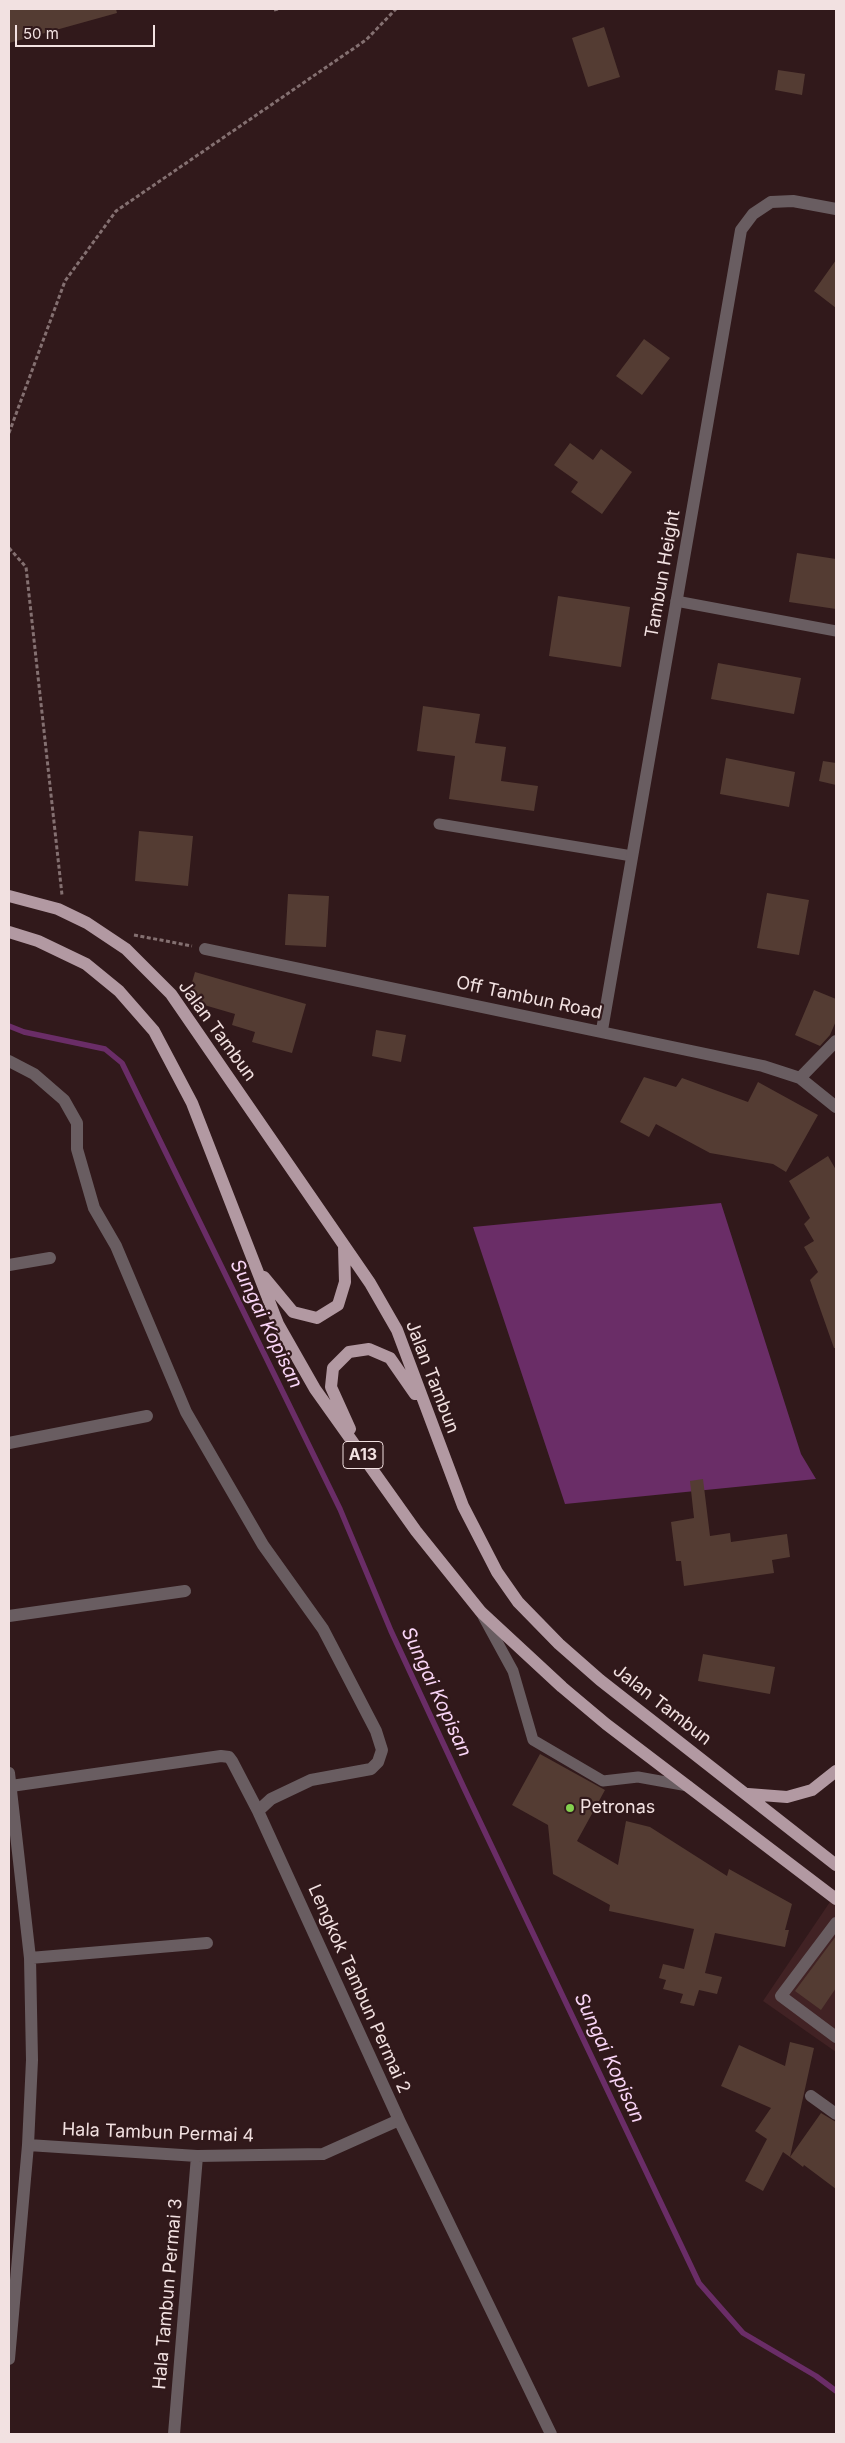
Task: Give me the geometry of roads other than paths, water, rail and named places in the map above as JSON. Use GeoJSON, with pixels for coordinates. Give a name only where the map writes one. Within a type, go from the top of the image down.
{"type":"FeatureCollection","features":[{"type":"Feature","properties":{"kind":"main road","name":"Jalan Tambun"},"geometry":{"type":"LineString","coordinates":[[9,896],[58,909],[87,923],[126,949],[171,994],[370,1283],[397,1330],[423,1405],[463,1506],[497,1572],[518,1602],[559,1644],[600,1680],[748,1794],[836,1865]]}},
{"type":"Feature","properties":{"kind":"main road","name":"A13"},"geometry":{"type":"LineString","coordinates":[[9,932],[38,941],[86,964],[119,991],[154,1031],[192,1103],[278,1324],[315,1389],[416,1531],[481,1612],[598,1718],[836,1899]]}},
{"type":"Feature","properties":{"kind":"main road"},"geometry":{"type":"LineString","coordinates":[[257,1268],[293,1312],[317,1318],[338,1305],[346,1282],[344,1246]]}},
{"type":"Feature","properties":{"kind":"main road"},"geometry":{"type":"LineString","coordinates":[[360,1450],[331,1388],[333,1368],[349,1352],[369,1349],[390,1358],[423,1405]]}},
{"type":"Feature","properties":{"kind":"main road"},"geometry":{"type":"LineString","coordinates":[[748,1794],[787,1797],[812,1790],[836,1771]]}},
{"type":"Feature","properties":{"kind":"street","name":"Tambun Height"},"geometry":{"type":"LineString","coordinates":[[602,1030],[741,230],[753,214],[771,202],[793,200],[836,209]]}},
{"type":"Feature","properties":{"kind":"street","name":"Off Tambun Road"},"geometry":{"type":"LineString","coordinates":[[205,949],[602,1030],[762,1066],[800,1078],[836,1107]]}},
{"type":"Feature","properties":{"kind":"street"},"geometry":{"type":"LineString","coordinates":[[800,1078],[836,1041]]}},
{"type":"Feature","properties":{"kind":"street"},"geometry":{"type":"LineString","coordinates":[[9,1061],[34,1074],[64,1100],[77,1123],[77,1149],[94,1208],[116,1246],[186,1412],[263,1545],[323,1630],[376,1731],[382,1750],[378,1762],[371,1769],[311,1780],[272,1799],[258,1811]]}},
{"type":"Feature","properties":{"kind":"street"},"geometry":{"type":"LineString","coordinates":[[9,1265],[50,1258]]}},
{"type":"Feature","properties":{"kind":"street"},"geometry":{"type":"LineString","coordinates":[[9,1443],[147,1416]]}},
{"type":"Feature","properties":{"kind":"street"},"geometry":{"type":"LineString","coordinates":[[9,1616],[185,1591]]}},
{"type":"Feature","properties":{"kind":"street","name":"Lengkok Tambun Permai 2"},"geometry":{"type":"LineString","coordinates":[[11,1786],[222,1756],[229,1757],[258,1811],[399,2120],[551,2434]]}},
{"type":"Feature","properties":{"kind":"street"},"geometry":{"type":"LineString","coordinates":[[9,1773],[30,1958],[32,2060],[28,2145],[9,2359]]}},
{"type":"Feature","properties":{"kind":"street"},"geometry":{"type":"LineString","coordinates":[[836,1923],[781,1996],[836,2037]]}},
{"type":"Feature","properties":{"kind":"street"},"geometry":{"type":"LineString","coordinates":[[30,1958],[207,1944]]}},
{"type":"Feature","properties":{"kind":"street"},"geometry":{"type":"LineString","coordinates":[[811,2096],[836,2114]]}},
{"type":"Feature","properties":{"kind":"street","name":"Hala Tambun Permai 4"},"geometry":{"type":"LineString","coordinates":[[28,2145],[197,2156],[323,2154],[399,2120]]}},
{"type":"Feature","properties":{"kind":"street","name":"Hala Tambun Permai 3"},"geometry":{"type":"LineString","coordinates":[[174,2434],[197,2156]]}},
{"type":"Feature","properties":{"kind":"lane"},"geometry":{"type":"LineString","coordinates":[[676,601],[836,631]]}},
{"type":"Feature","properties":{"kind":"lane"},"geometry":{"type":"LineString","coordinates":[[439,824],[632,856]]}},
{"type":"Feature","properties":{"kind":"lane"},"geometry":{"type":"LineString","coordinates":[[481,1612],[513,1671],[532,1740],[603,1781],[638,1777],[688,1786]]}},
{"type":"Feature","properties":{"kind":"waterway","name":"Sungai Kopisan"},"geometry":{"type":"LineString","coordinates":[[9,1026],[24,1032],[105,1049],[122,1063],[340,1509],[391,1631],[699,2283],[743,2333],[816,2376],[836,2391]]}},
{"type":"Feature","properties":{"kind":"place","name":"Petronas"},"geometry":{"type":"Point","coordinates":[570,1808]}}]}
